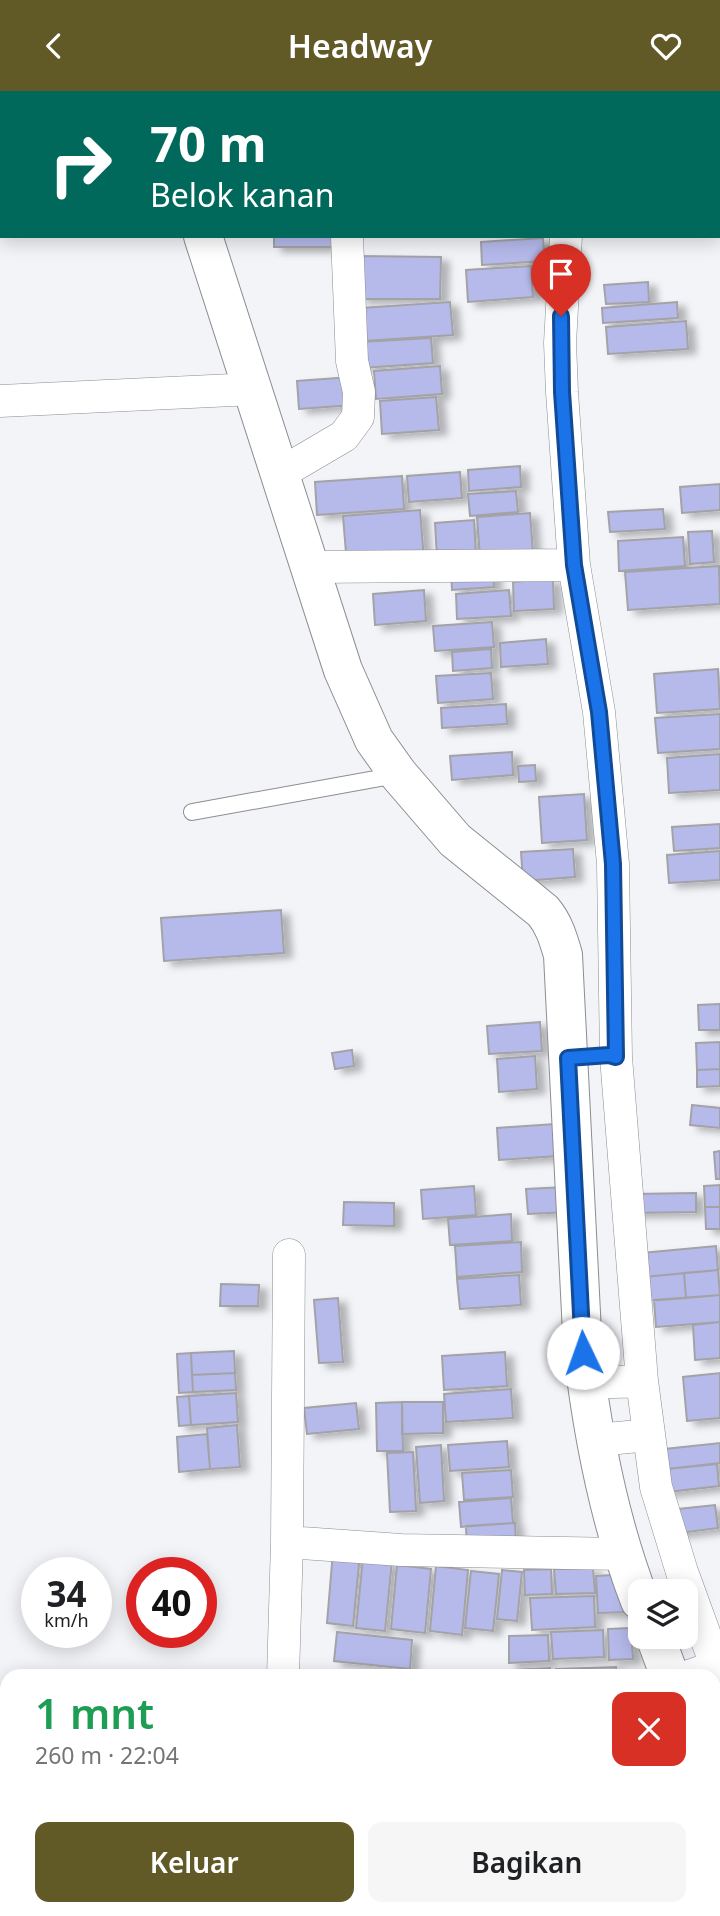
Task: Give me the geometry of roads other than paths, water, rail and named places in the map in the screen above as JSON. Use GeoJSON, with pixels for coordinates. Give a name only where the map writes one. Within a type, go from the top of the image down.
{"type":"FeatureCollection","features":[{"type":"Feature","properties":{"kind":"street"},"geometry":{"type":"LineString","coordinates":[[204,238],[343,670],[374,740],[399,775],[455,840],[552,922],[595,1057],[617,1382],[633,1490],[651,1577]]}},
{"type":"Feature","properties":{"kind":"street"},"geometry":{"type":"LineString","coordinates":[[281,473],[344,436],[358,417],[359,392],[352,362],[347,238]]}},
{"type":"Feature","properties":{"kind":"street"},"geometry":{"type":"LineString","coordinates":[[566,238],[560,343],[562,566],[599,712],[613,864],[595,1057],[583,1353],[617,1382],[633,1490],[651,1577]]}},
{"type":"Feature","properties":{"kind":"street"},"geometry":{"type":"LineString","coordinates":[[0,401],[254,389]]}},
{"type":"Feature","properties":{"kind":"street"},"geometry":{"type":"LineString","coordinates":[[310,567],[523,564],[562,566]]}},
{"type":"Feature","properties":{"kind":"street"},"geometry":{"type":"LineString","coordinates":[[283,1669],[289,1255]]}},
{"type":"Feature","properties":{"kind":"street"},"geometry":{"type":"LineString","coordinates":[[287,1542],[651,1577]]}},
{"type":"Feature","properties":{"kind":"street"},"geometry":{"type":"LineString","coordinates":[[698,1645],[703,1669]]}},
{"type":"Feature","properties":{"kind":"street"},"geometry":{"type":"LineString","coordinates":[[659,1649],[667,1669]]}},
{"type":"Feature","properties":{"kind":"lane"},"geometry":{"type":"LineString","coordinates":[[192,812],[399,775]]}}]}
